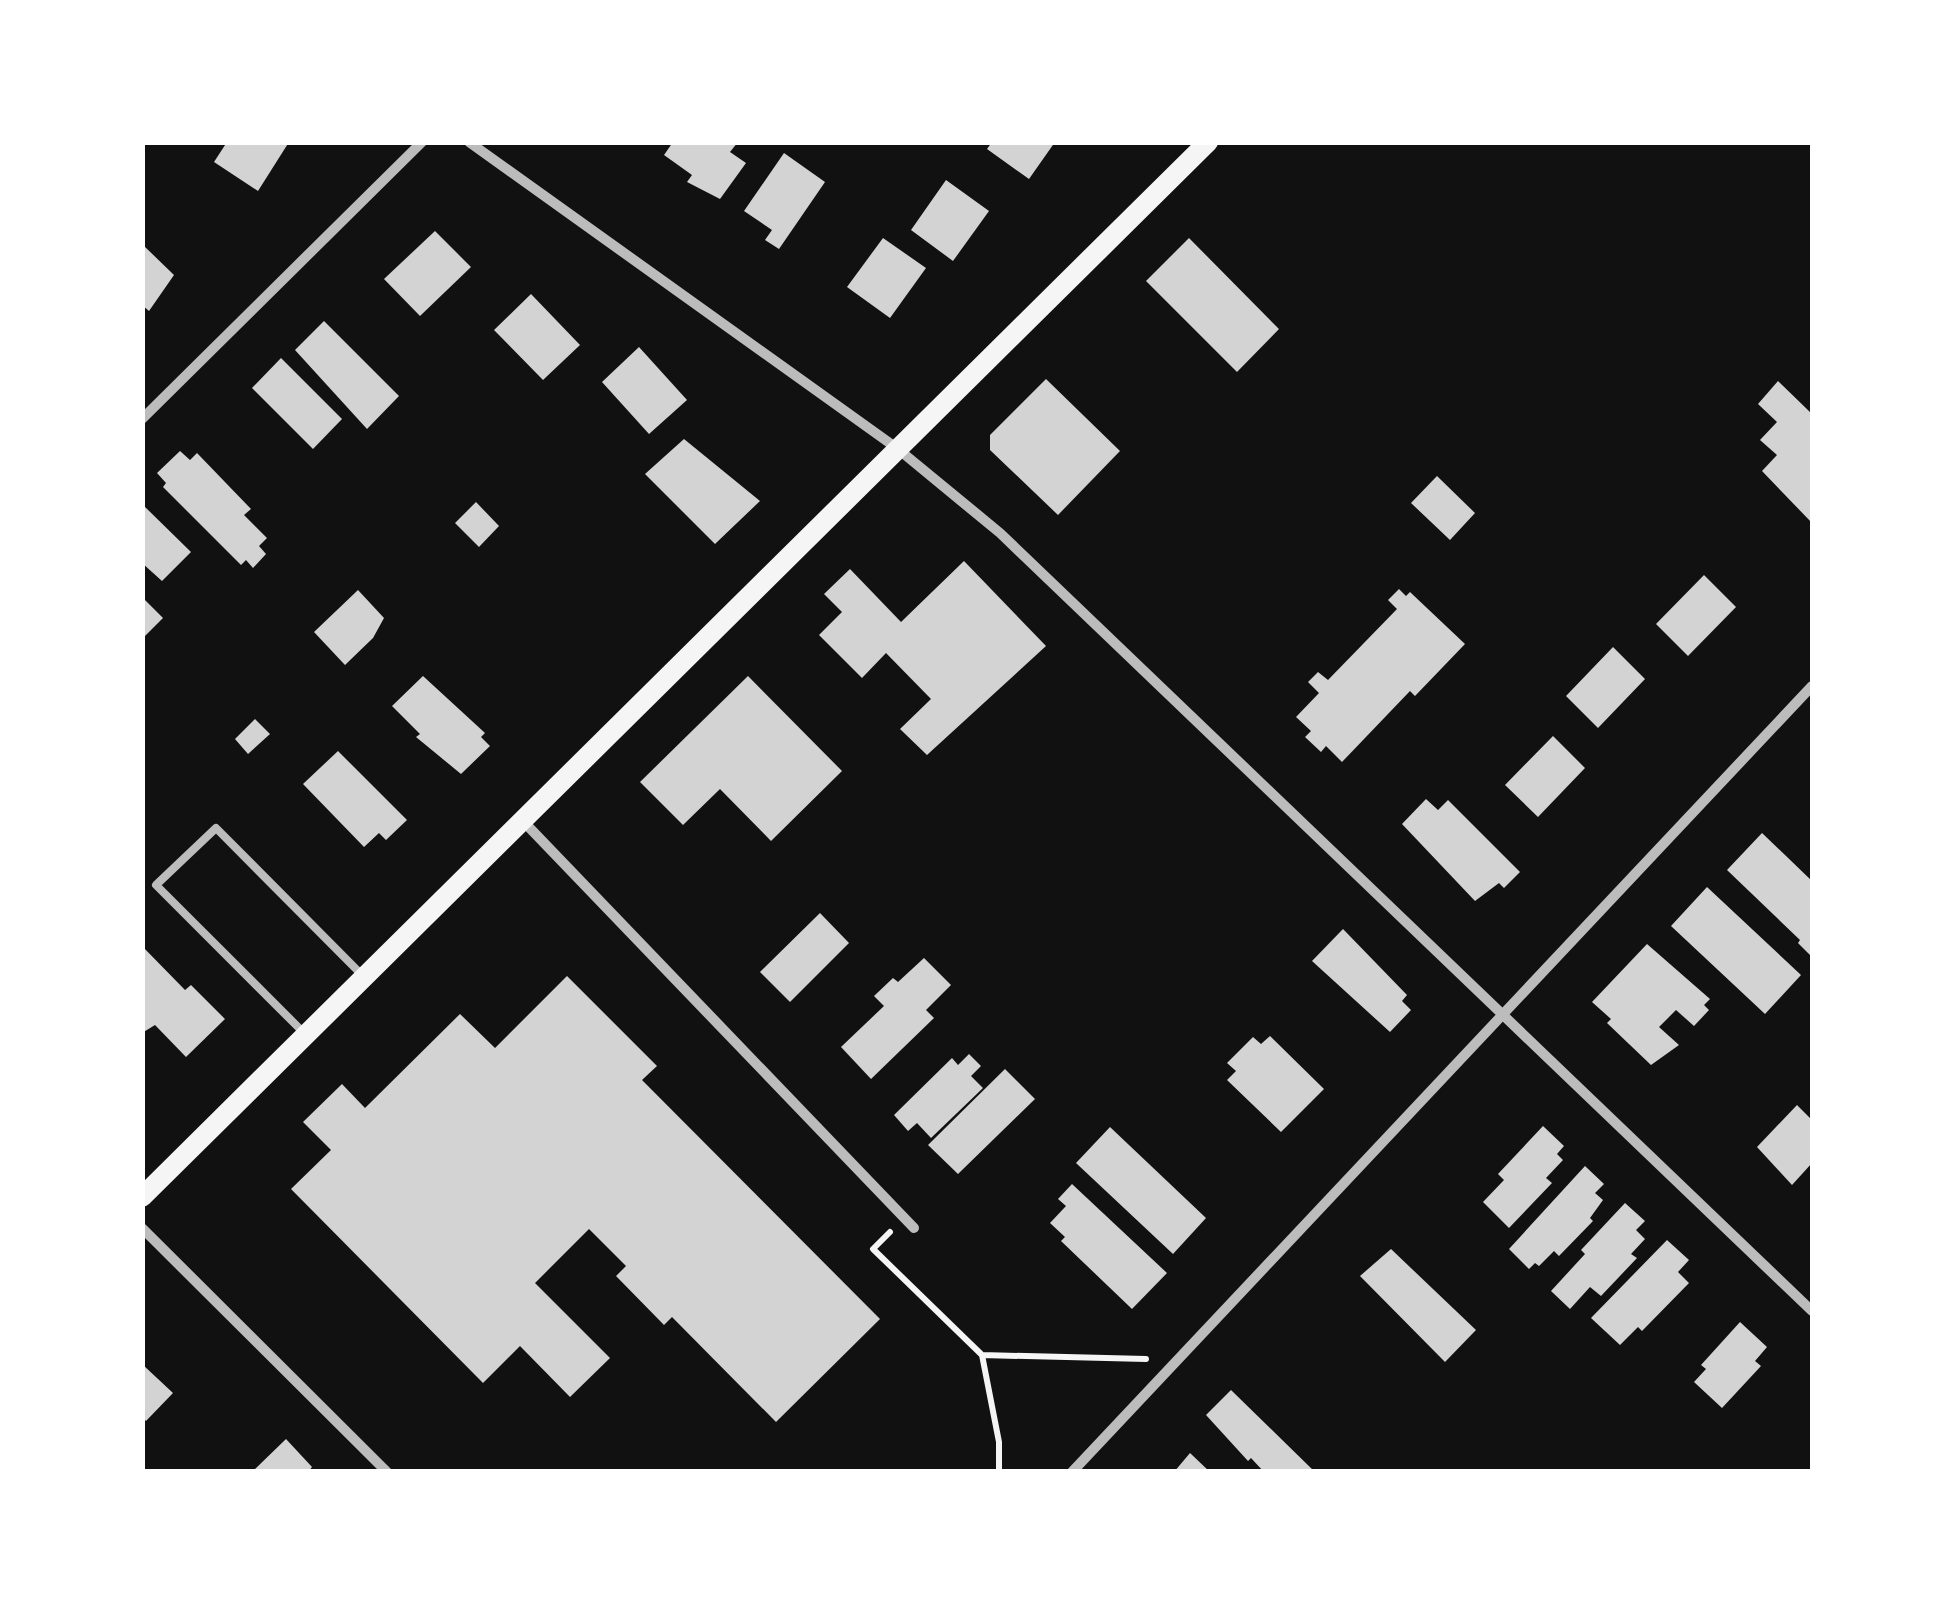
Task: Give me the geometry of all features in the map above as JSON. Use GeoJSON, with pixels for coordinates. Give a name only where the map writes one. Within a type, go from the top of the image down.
{"type":"FeatureCollection","features":[{"type":"Feature","properties":{"kind":"main road"},"geometry":{"type":"LineString","coordinates":[[142,1197],[1208,142]]}},
{"type":"Feature","properties":{"kind":"street"},"geometry":{"type":"LineString","coordinates":[[142,419],[422,142]]}},
{"type":"Feature","properties":{"kind":"street"},"geometry":{"type":"LineString","coordinates":[[468,142],[898,449],[1000,533],[1505,1012],[1812,1311]]}},
{"type":"Feature","properties":{"kind":"street"},"geometry":{"type":"LineString","coordinates":[[1072,1472],[1812,686]]}},
{"type":"Feature","properties":{"kind":"street"},"geometry":{"type":"LineString","coordinates":[[523,822],[914,1228]]}},
{"type":"Feature","properties":{"kind":"street"},"geometry":{"type":"LineString","coordinates":[[142,1228],[387,1472]]}},
{"type":"Feature","properties":{"kind":"lane"},"geometry":{"type":"LineString","coordinates":[[306,1035],[156,884],[216,828],[364,977]]}},
{"type":"Feature","properties":{"kind":"path"},"geometry":{"type":"LineString","coordinates":[[904,1216],[874,1249],[982,1355],[998,1442],[999,1472]]}},
{"type":"Feature","properties":{"kind":"path"},"geometry":{"type":"LineString","coordinates":[[982,1355],[1177,1360]]}},
{"type":"Feature","properties":{"kind":"building"},"geometry":{"type":"Polygon","coordinates":[[[227,142],[289,142],[258,191],[214,162],[227,142]]]}},
{"type":"Feature","properties":{"kind":"building"},"geometry":{"type":"Polygon","coordinates":[[[673,142],[738,142],[730,152],[746,163],[720,199],[687,182],[692,175],[664,155],[673,142]]]}},
{"type":"Feature","properties":{"kind":"building"},"geometry":{"type":"Polygon","coordinates":[[[992,142],[1055,142],[1029,179],[987,149],[992,142]]]}},
{"type":"Feature","properties":{"kind":"building"},"geometry":{"type":"Polygon","coordinates":[[[784,153],[825,182],[779,249],[765,240],[772,230],[744,211],[784,153]]]}},
{"type":"Feature","properties":{"kind":"building"},"geometry":{"type":"Polygon","coordinates":[[[946,180],[989,211],[953,261],[911,230],[946,180]]]}},
{"type":"Feature","properties":{"kind":"building"},"geometry":{"type":"Polygon","coordinates":[[[435,231],[471,267],[420,316],[384,279],[435,231]]]}},
{"type":"Feature","properties":{"kind":"building"},"geometry":{"type":"Polygon","coordinates":[[[883,238],[926,268],[890,318],[847,287],[883,238]]]}},
{"type":"Feature","properties":{"kind":"building"},"geometry":{"type":"Polygon","coordinates":[[[1189,238],[1279,329],[1237,372],[1146,281],[1189,238]]]}},
{"type":"Feature","properties":{"kind":"building"},"geometry":{"type":"Polygon","coordinates":[[[142,244],[174,275],[149,311],[142,305],[142,244]]]}},
{"type":"Feature","properties":{"kind":"building"},"geometry":{"type":"Polygon","coordinates":[[[531,294],[580,345],[543,380],[494,330],[531,294]]]}},
{"type":"Feature","properties":{"kind":"building"},"geometry":{"type":"Polygon","coordinates":[[[324,321],[399,396],[367,429],[295,350],[324,321]]]}},
{"type":"Feature","properties":{"kind":"building"},"geometry":{"type":"Polygon","coordinates":[[[639,347],[687,400],[649,434],[602,382],[639,347]]]}},
{"type":"Feature","properties":{"kind":"building"},"geometry":{"type":"Polygon","coordinates":[[[281,358],[342,419],[313,449],[252,388],[281,358]]]}},
{"type":"Feature","properties":{"kind":"building"},"geometry":{"type":"Polygon","coordinates":[[[1046,379],[1120,451],[1058,515],[990,450],[990,435],[1046,379]]]}},
{"type":"Feature","properties":{"kind":"building"},"geometry":{"type":"Polygon","coordinates":[[[1778,381],[1812,414],[1812,523],[1762,471],[1777,455],[1760,440],[1777,422],[1758,404],[1778,381]]]}},
{"type":"Feature","properties":{"kind":"building"},"geometry":{"type":"Polygon","coordinates":[[[684,439],[760,501],[715,544],[645,474],[684,439]]]}},
{"type":"Feature","properties":{"kind":"building"},"geometry":{"type":"Polygon","coordinates":[[[180,451],[190,460],[197,453],[251,509],[244,515],[267,538],[259,546],[266,554],[253,568],[246,560],[241,565],[163,487],[166,483],[157,473],[180,451]]]}},
{"type":"Feature","properties":{"kind":"building"},"geometry":{"type":"Polygon","coordinates":[[[1437,476],[1475,513],[1450,540],[1411,503],[1437,476]]]}},
{"type":"Feature","properties":{"kind":"building"},"geometry":{"type":"Polygon","coordinates":[[[476,502],[499,526],[479,547],[455,523],[476,502]]]}},
{"type":"Feature","properties":{"kind":"building"},"geometry":{"type":"Polygon","coordinates":[[[142,504],[191,552],[162,581],[142,563],[142,504]]]}},
{"type":"Feature","properties":{"kind":"building"},"geometry":{"type":"Polygon","coordinates":[[[964,561],[1046,646],[927,755],[900,729],[931,699],[886,653],[862,678],[819,635],[842,612],[824,594],[850,569],[901,622],[964,561]]]}},
{"type":"Feature","properties":{"kind":"building"},"geometry":{"type":"Polygon","coordinates":[[[1704,575],[1736,607],[1688,656],[1656,624],[1704,575]]]}},
{"type":"Feature","properties":{"kind":"building"},"geometry":{"type":"Polygon","coordinates":[[[1399,589],[1406,596],[1410,592],[1465,644],[1415,696],[1410,691],[1342,762],[1326,746],[1321,752],[1305,737],[1311,731],[1296,717],[1319,693],[1308,682],[1318,672],[1328,680],[1397,609],[1388,600],[1399,589]]]}},
{"type":"Feature","properties":{"kind":"building"},"geometry":{"type":"Polygon","coordinates":[[[358,590],[384,618],[373,638],[345,665],[314,632],[358,590]]]}},
{"type":"Feature","properties":{"kind":"building"},"geometry":{"type":"Polygon","coordinates":[[[142,597],[163,618],[142,639],[142,597]]]}},
{"type":"Feature","properties":{"kind":"building"},"geometry":{"type":"Polygon","coordinates":[[[1613,647],[1645,679],[1598,728],[1566,696],[1613,647]]]}},
{"type":"Feature","properties":{"kind":"building"},"geometry":{"type":"Polygon","coordinates":[[[423,676],[485,733],[481,737],[490,746],[461,774],[416,737],[420,734],[392,706],[423,676]]]}},
{"type":"Feature","properties":{"kind":"building"},"geometry":{"type":"Polygon","coordinates":[[[748,676],[842,771],[771,841],[720,789],[683,825],[640,782],[748,676]]]}},
{"type":"Feature","properties":{"kind":"building"},"geometry":{"type":"Polygon","coordinates":[[[255,719],[270,734],[248,754],[235,739],[255,719]]]}},
{"type":"Feature","properties":{"kind":"building"},"geometry":{"type":"Polygon","coordinates":[[[1553,736],[1585,768],[1538,817],[1505,785],[1553,736]]]}},
{"type":"Feature","properties":{"kind":"building"},"geometry":{"type":"Polygon","coordinates":[[[338,751],[407,820],[386,840],[379,833],[364,847],[303,784],[338,751]]]}},
{"type":"Feature","properties":{"kind":"building"},"geometry":{"type":"Polygon","coordinates":[[[1426,799],[1438,810],[1448,800],[1520,872],[1504,888],[1499,883],[1475,901],[1402,824],[1426,799]]]}},
{"type":"Feature","properties":{"kind":"building"},"geometry":{"type":"Polygon","coordinates":[[[1762,833],[1812,881],[1812,957],[1798,943],[1800,940],[1727,870],[1762,833]]]}},
{"type":"Feature","properties":{"kind":"building"},"geometry":{"type":"Polygon","coordinates":[[[1707,887],[1801,975],[1765,1014],[1671,926],[1707,887]]]}},
{"type":"Feature","properties":{"kind":"building"},"geometry":{"type":"Polygon","coordinates":[[[820,913],[849,943],[790,1002],[760,972],[820,913]]]}},
{"type":"Feature","properties":{"kind":"building"},"geometry":{"type":"Polygon","coordinates":[[[1343,929],[1407,995],[1402,1001],[1411,1010],[1390,1032],[1312,961],[1343,929]]]}},
{"type":"Feature","properties":{"kind":"building"},"geometry":{"type":"Polygon","coordinates":[[[1647,944],[1710,999],[1704,1005],[1709,1010],[1694,1026],[1676,1010],[1659,1027],[1679,1045],[1651,1065],[1607,1023],[1611,1019],[1592,1002],[1647,944]]]}},
{"type":"Feature","properties":{"kind":"building"},"geometry":{"type":"Polygon","coordinates":[[[142,946],[185,990],[191,985],[225,1019],[186,1057],[155,1025],[142,1033],[142,946]]]}},
{"type":"Feature","properties":{"kind":"building"},"geometry":{"type":"Polygon","coordinates":[[[924,958],[951,985],[926,1010],[934,1018],[871,1079],[841,1047],[884,1006],[874,996],[893,978],[898,982],[924,958]]]}},
{"type":"Feature","properties":{"kind":"building"},"geometry":{"type":"Polygon","coordinates":[[[567,976],[657,1066],[642,1080],[880,1319],[776,1422],[672,1317],[664,1325],[616,1276],[626,1266],[589,1229],[535,1283],[610,1358],[570,1397],[520,1346],[483,1383],[291,1189],[331,1150],[303,1122],[342,1084],[365,1108],[460,1014],[495,1048],[567,976]]]}},
{"type":"Feature","properties":{"kind":"building"},"geometry":{"type":"Polygon","coordinates":[[[1270,1036],[1324,1089],[1281,1132],[1227,1080],[1236,1071],[1227,1063],[1253,1037],[1261,1044],[1270,1036]]]}},
{"type":"Feature","properties":{"kind":"building"},"geometry":{"type":"Polygon","coordinates":[[[969,1054],[981,1066],[971,1076],[983,1088],[931,1138],[917,1123],[908,1131],[894,1115],[952,1058],[958,1065],[969,1054]]]}},
{"type":"Feature","properties":{"kind":"building"},"geometry":{"type":"Polygon","coordinates":[[[1005,1069],[1035,1099],[958,1174],[928,1145],[1005,1069]]]}},
{"type":"Feature","properties":{"kind":"building"},"geometry":{"type":"Polygon","coordinates":[[[1797,1105],[1812,1120],[1812,1163],[1792,1185],[1757,1147],[1797,1105]]]}},
{"type":"Feature","properties":{"kind":"building"},"geometry":{"type":"Polygon","coordinates":[[[1543,1126],[1564,1146],[1557,1154],[1563,1160],[1546,1178],[1552,1183],[1509,1228],[1483,1202],[1504,1180],[1498,1174],[1543,1126]]]}},
{"type":"Feature","properties":{"kind":"building"},"geometry":{"type":"Polygon","coordinates":[[[1110,1127],[1206,1218],[1173,1254],[1076,1163],[1110,1127]]]}},
{"type":"Feature","properties":{"kind":"building"},"geometry":{"type":"Polygon","coordinates":[[[1585,1166],[1604,1184],[1595,1193],[1603,1200],[1590,1218],[1593,1221],[1559,1256],[1554,1251],[1539,1266],[1535,1263],[1529,1269],[1509,1249],[1585,1166]]]}},
{"type":"Feature","properties":{"kind":"building"},"geometry":{"type":"Polygon","coordinates":[[[1072,1184],[1167,1273],[1132,1309],[1061,1241],[1065,1237],[1050,1223],[1066,1206],[1058,1199],[1072,1184]]]}},
{"type":"Feature","properties":{"kind":"building"},"geometry":{"type":"Polygon","coordinates":[[[1625,1203],[1645,1221],[1636,1230],[1645,1239],[1631,1254],[1637,1258],[1601,1296],[1590,1287],[1570,1309],[1551,1291],[1585,1254],[1581,1250],[1625,1203]]]}},
{"type":"Feature","properties":{"kind":"building"},"geometry":{"type":"Polygon","coordinates":[[[1667,1240],[1689,1260],[1678,1272],[1689,1283],[1642,1331],[1638,1327],[1620,1345],[1591,1318],[1667,1240]]]}},
{"type":"Feature","properties":{"kind":"building"},"geometry":{"type":"Polygon","coordinates":[[[1391,1249],[1476,1330],[1445,1362],[1360,1276],[1391,1249]]]}},
{"type":"Feature","properties":{"kind":"building"},"geometry":{"type":"Polygon","coordinates":[[[1740,1322],[1767,1347],[1755,1361],[1761,1366],[1722,1408],[1694,1382],[1706,1369],[1701,1365],[1740,1322]]]}},
{"type":"Feature","properties":{"kind":"building"},"geometry":{"type":"Polygon","coordinates":[[[142,1364],[173,1393],[146,1421],[142,1417],[142,1364]]]}},
{"type":"Feature","properties":{"kind":"building"},"geometry":{"type":"Polygon","coordinates":[[[1231,1390],[1315,1472],[1264,1472],[1251,1458],[1248,1461],[1206,1415],[1231,1390]]]}},
{"type":"Feature","properties":{"kind":"building"},"geometry":{"type":"Polygon","coordinates":[[[286,1439],[312,1467],[308,1472],[252,1472],[286,1439]]]}},
{"type":"Feature","properties":{"kind":"building"},"geometry":{"type":"Polygon","coordinates":[[[1190,1453],[1210,1472],[1174,1472],[1190,1453]]]}}]}
